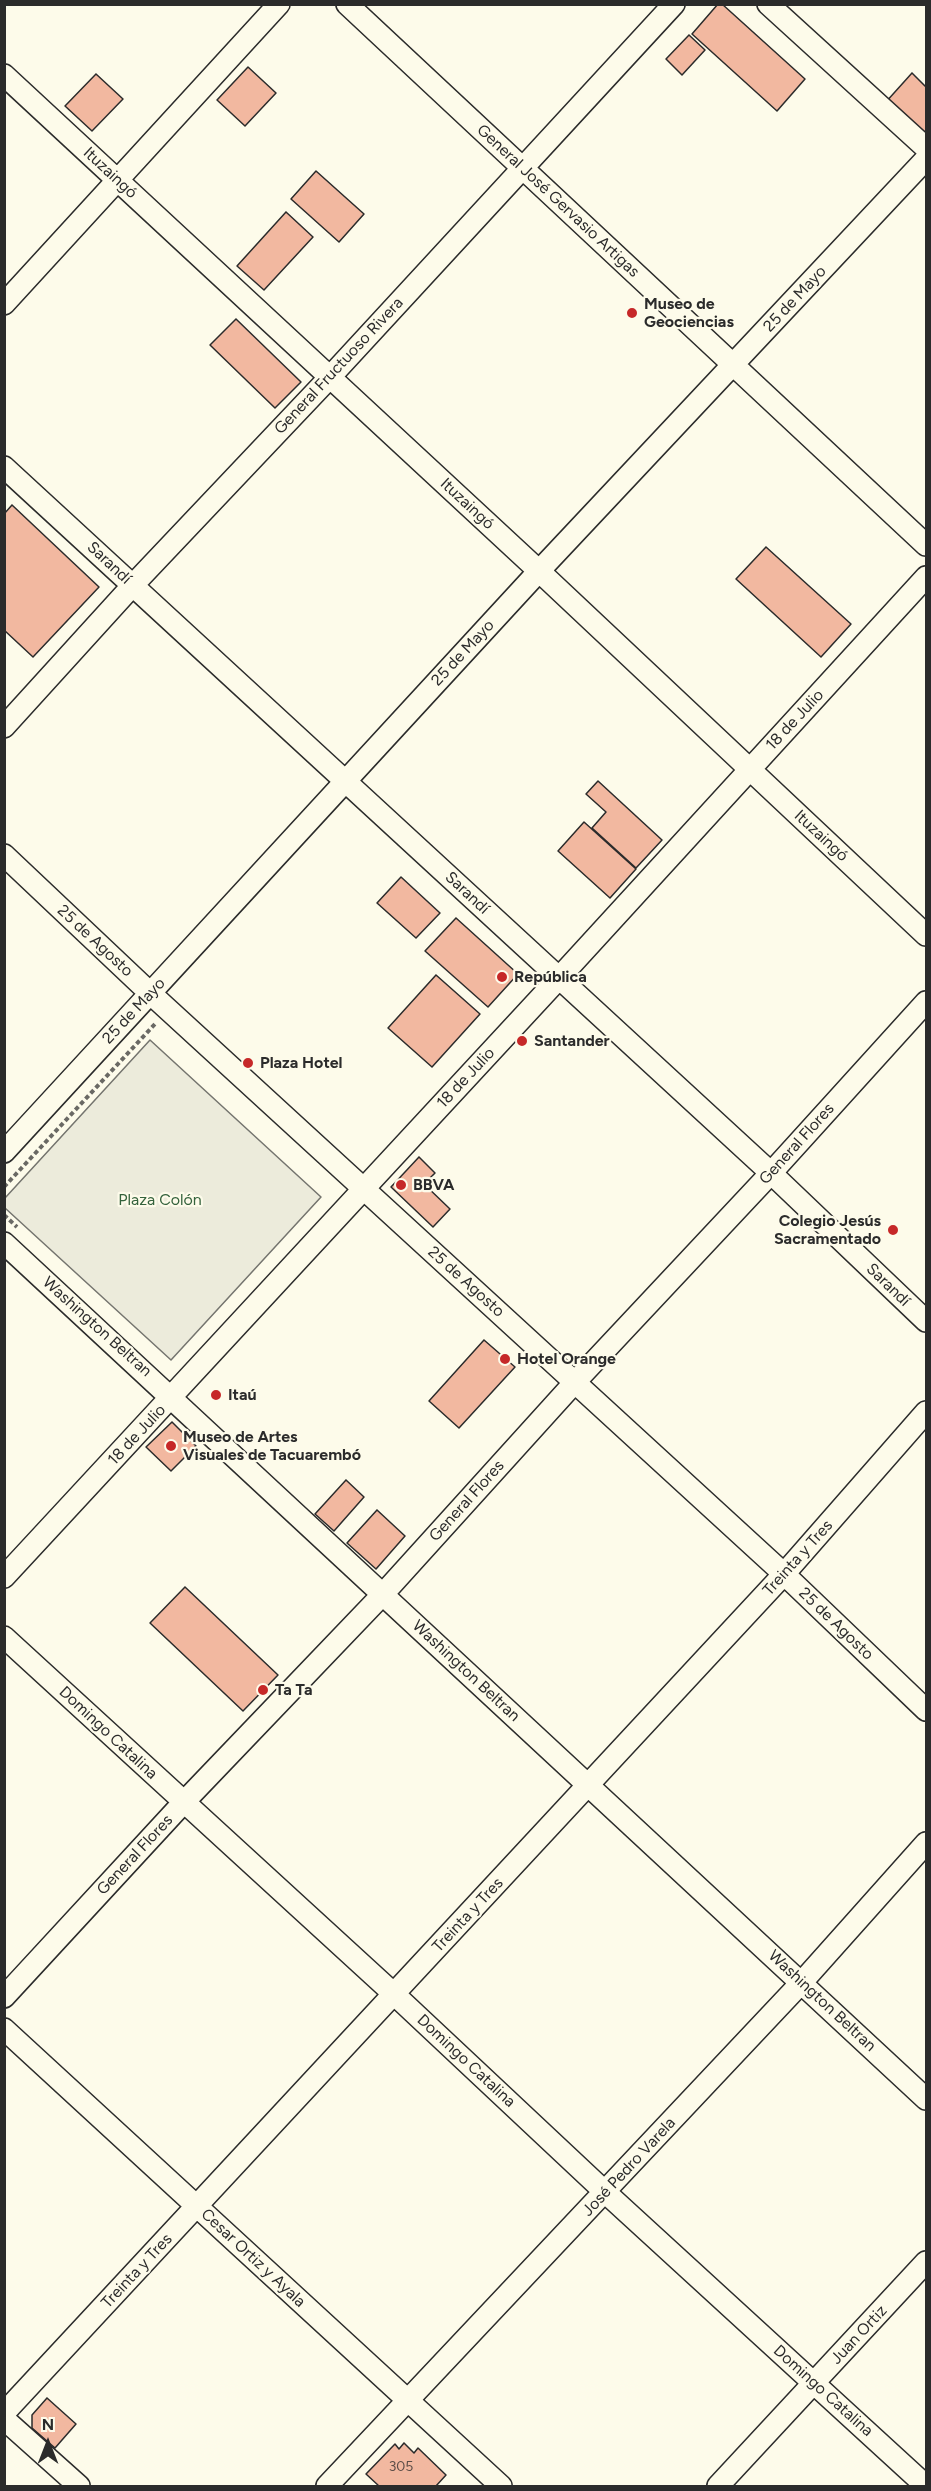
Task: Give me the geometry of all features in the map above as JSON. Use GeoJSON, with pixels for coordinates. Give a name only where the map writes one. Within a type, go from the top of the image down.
{"type":"FeatureCollection","features":[{"type":"Feature","properties":{"kind":"street"},"geometry":{"type":"LineString","coordinates":[[4,304],[279,4]]}},
{"type":"Feature","properties":{"kind":"street","name":"General José Gervasio Artigas"},"geometry":{"type":"LineString","coordinates":[[347,4],[927,545]]}},
{"type":"Feature","properties":{"kind":"street","name":"General Fructuoso Rivera"},"geometry":{"type":"LineString","coordinates":[[4,727],[133,585],[330,377],[674,4]]}},
{"type":"Feature","properties":{"kind":"street"},"geometry":{"type":"LineString","coordinates":[[768,4],[927,148]]}},
{"type":"Feature","properties":{"kind":"street","name":"Ituzaingó"},"geometry":{"type":"LineString","coordinates":[[4,75],[539,571],[927,935]]}},
{"type":"Feature","properties":{"kind":"street","name":"25 de Mayo"},"geometry":{"type":"LineString","coordinates":[[4,1152],[539,571],[927,159]]}},
{"type":"Feature","properties":{"kind":"street","name":"Sarandí"},"geometry":{"type":"LineString","coordinates":[[4,467],[771,1173],[927,1321]]}},
{"type":"Feature","properties":{"kind":"street","name":"18 de Julio"},"geometry":{"type":"LineString","coordinates":[[4,1577],[927,577]]}},
{"type":"Feature","properties":{"kind":"street","name":"25 de Agosto"},"geometry":{"type":"LineString","coordinates":[[4,855],[150,993],[784,1574],[927,1710]]}},
{"type":"Feature","properties":{"kind":"street","name":"General Flores"},"geometry":{"type":"LineString","coordinates":[[4,1997],[183,1803],[384,1593],[575,1382],[927,1002]]}},
{"type":"Feature","properties":{"kind":"street","name":"Washington Beltran"},"geometry":{"type":"LineString","coordinates":[[4,1243],[927,2099]]}},
{"type":"Feature","properties":{"kind":"street","name":"Treinta y Tres"},"geometry":{"type":"LineString","coordinates":[[4,2413],[784,1574],[927,1412]]}},
{"type":"Feature","properties":{"kind":"street","name":"Domingo Catalina"},"geometry":{"type":"LineString","coordinates":[[4,1637],[927,2486]]}},
{"type":"Feature","properties":{"kind":"street","name":"José Pedro Varela"},"geometry":{"type":"LineString","coordinates":[[327,2487],[407,2399],[802,1982],[927,1843]]}},
{"type":"Feature","properties":{"kind":"street","name":"Cesar Ortiz y Ayala"},"geometry":{"type":"LineString","coordinates":[[4,2029],[501,2487]]}},
{"type":"Feature","properties":{"kind":"street","name":"Juan Ortiz"},"geometry":{"type":"LineString","coordinates":[[718,2487],[927,2262]]}},
{"type":"Feature","properties":{"kind":"street"},"geometry":{"type":"LineString","coordinates":[[4,2419],[79,2487]]}},
{"type":"Feature","properties":{"kind":"path"},"geometry":{"type":"LineString","coordinates":[[4,1187],[155,1024]]}},
{"type":"Feature","properties":{"kind":"green space","name":"Plaza Colón"},"geometry":{"type":"Polygon","coordinates":[[[150,1040],[321,1197],[171,1360],[5,1208],[5,1198],[150,1040]]]}},
{"type":"Feature","properties":{"kind":"building"},"geometry":{"type":"Polygon","coordinates":[[[718,4],[722,4],[805,79],[777,111],[692,34],[718,4]]]}},
{"type":"Feature","properties":{"kind":"building"},"geometry":{"type":"Polygon","coordinates":[[[689,35],[705,50],[682,75],[666,59],[689,35]]]}},
{"type":"Feature","properties":{"kind":"building"},"geometry":{"type":"Polygon","coordinates":[[[248,67],[276,93],[245,126],[217,100],[248,67]]]}},
{"type":"Feature","properties":{"kind":"building"},"geometry":{"type":"Polygon","coordinates":[[[912,73],[926,87],[926,131],[921,137],[885,103],[912,73]]]}},
{"type":"Feature","properties":{"kind":"building"},"geometry":{"type":"Polygon","coordinates":[[[96,74],[123,99],[92,131],[65,106],[96,74]]]}},
{"type":"Feature","properties":{"kind":"building"},"geometry":{"type":"Polygon","coordinates":[[[316,171],[364,214],[339,242],[291,199],[316,171]]]}},
{"type":"Feature","properties":{"kind":"building"},"geometry":{"type":"Polygon","coordinates":[[[286,212],[313,237],[264,290],[237,266],[286,212]]]}},
{"type":"Feature","properties":{"kind":"building"},"geometry":{"type":"Polygon","coordinates":[[[236,319],[301,382],[275,408],[210,345],[236,319]]]}},
{"type":"Feature","properties":{"kind":"building"},"geometry":{"type":"Polygon","coordinates":[[[12,505],[99,587],[33,657],[4,630],[4,514],[12,505]]]}},
{"type":"Feature","properties":{"kind":"building"},"geometry":{"type":"Polygon","coordinates":[[[766,547],[851,624],[821,657],[736,579],[766,547]]]}},
{"type":"Feature","properties":{"kind":"building"},"geometry":{"type":"Polygon","coordinates":[[[598,781],[662,840],[636,868],[592,828],[606,812],[586,794],[598,781]]]}},
{"type":"Feature","properties":{"kind":"building"},"geometry":{"type":"Polygon","coordinates":[[[584,822],[636,869],[610,898],[558,851],[584,822]]]}},
{"type":"Feature","properties":{"kind":"building"},"geometry":{"type":"Polygon","coordinates":[[[401,877],[440,913],[416,938],[377,903],[401,877]]]}},
{"type":"Feature","properties":{"kind":"building"},"geometry":{"type":"Polygon","coordinates":[[[456,918],[518,974],[488,1007],[425,951],[456,918]]]}},
{"type":"Feature","properties":{"kind":"building"},"geometry":{"type":"Polygon","coordinates":[[[436,975],[480,1014],[432,1067],[388,1028],[436,975]]]}},
{"type":"Feature","properties":{"kind":"building"},"geometry":{"type":"Polygon","coordinates":[[[419,1157],[435,1173],[424,1184],[450,1209],[433,1227],[391,1187],[419,1157]]]}},
{"type":"Feature","properties":{"kind":"building"},"geometry":{"type":"Polygon","coordinates":[[[484,1340],[515,1367],[459,1428],[429,1401],[484,1340]]]}},
{"type":"Feature","properties":{"kind":"building","name":"Museo de Artes Visuales de Tacuarembó"},"geometry":{"type":"Polygon","coordinates":[[[172,1422],[196,1446],[171,1471],[146,1447],[172,1422]]]}},
{"type":"Feature","properties":{"kind":"building"},"geometry":{"type":"Polygon","coordinates":[[[346,1480],[364,1497],[334,1531],[315,1514],[346,1480]]]}},
{"type":"Feature","properties":{"kind":"building"},"geometry":{"type":"Polygon","coordinates":[[[377,1510],[405,1536],[376,1569],[347,1543],[377,1510]]]}},
{"type":"Feature","properties":{"kind":"building"},"geometry":{"type":"Polygon","coordinates":[[[185,1587],[278,1675],[243,1711],[150,1623],[185,1587]]]}},
{"type":"Feature","properties":{"kind":"building"},"geometry":{"type":"Polygon","coordinates":[[[47,2398],[76,2424],[55,2448],[32,2428],[32,2415],[47,2398]]]}},
{"type":"Feature","properties":{"kind":"building"},"geometry":{"type":"Polygon","coordinates":[[[404,2443],[414,2453],[418,2448],[446,2475],[436,2486],[379,2486],[366,2474],[395,2444],[399,2449],[404,2443]]]}},
{"type":"Feature","properties":{"kind":"place","name":"Museo de Geociencias"},"geometry":{"type":"Point","coordinates":[632,313]}},
{"type":"Feature","properties":{"kind":"place","name":"República"},"geometry":{"type":"Point","coordinates":[502,977]}},
{"type":"Feature","properties":{"kind":"place","name":"Santander"},"geometry":{"type":"Point","coordinates":[522,1041]}},
{"type":"Feature","properties":{"kind":"place","name":"Plaza Hotel"},"geometry":{"type":"Point","coordinates":[248,1063]}},
{"type":"Feature","properties":{"kind":"place","name":"BBVA"},"geometry":{"type":"Point","coordinates":[401,1185]}},
{"type":"Feature","properties":{"kind":"place","name":"Colegio Jesús Sacramentado"},"geometry":{"type":"Point","coordinates":[893,1230]}},
{"type":"Feature","properties":{"kind":"place","name":"Hotel Orange"},"geometry":{"type":"Point","coordinates":[505,1359]}},
{"type":"Feature","properties":{"kind":"place","name":"Itaú"},"geometry":{"type":"Point","coordinates":[216,1395]}},
{"type":"Feature","properties":{"kind":"place","name":"Museo de Artes Visuales de Tacuarembó"},"geometry":{"type":"Point","coordinates":[171,1446]}},
{"type":"Feature","properties":{"kind":"place","name":"Ta Ta"},"geometry":{"type":"Point","coordinates":[263,1690]}}]}
